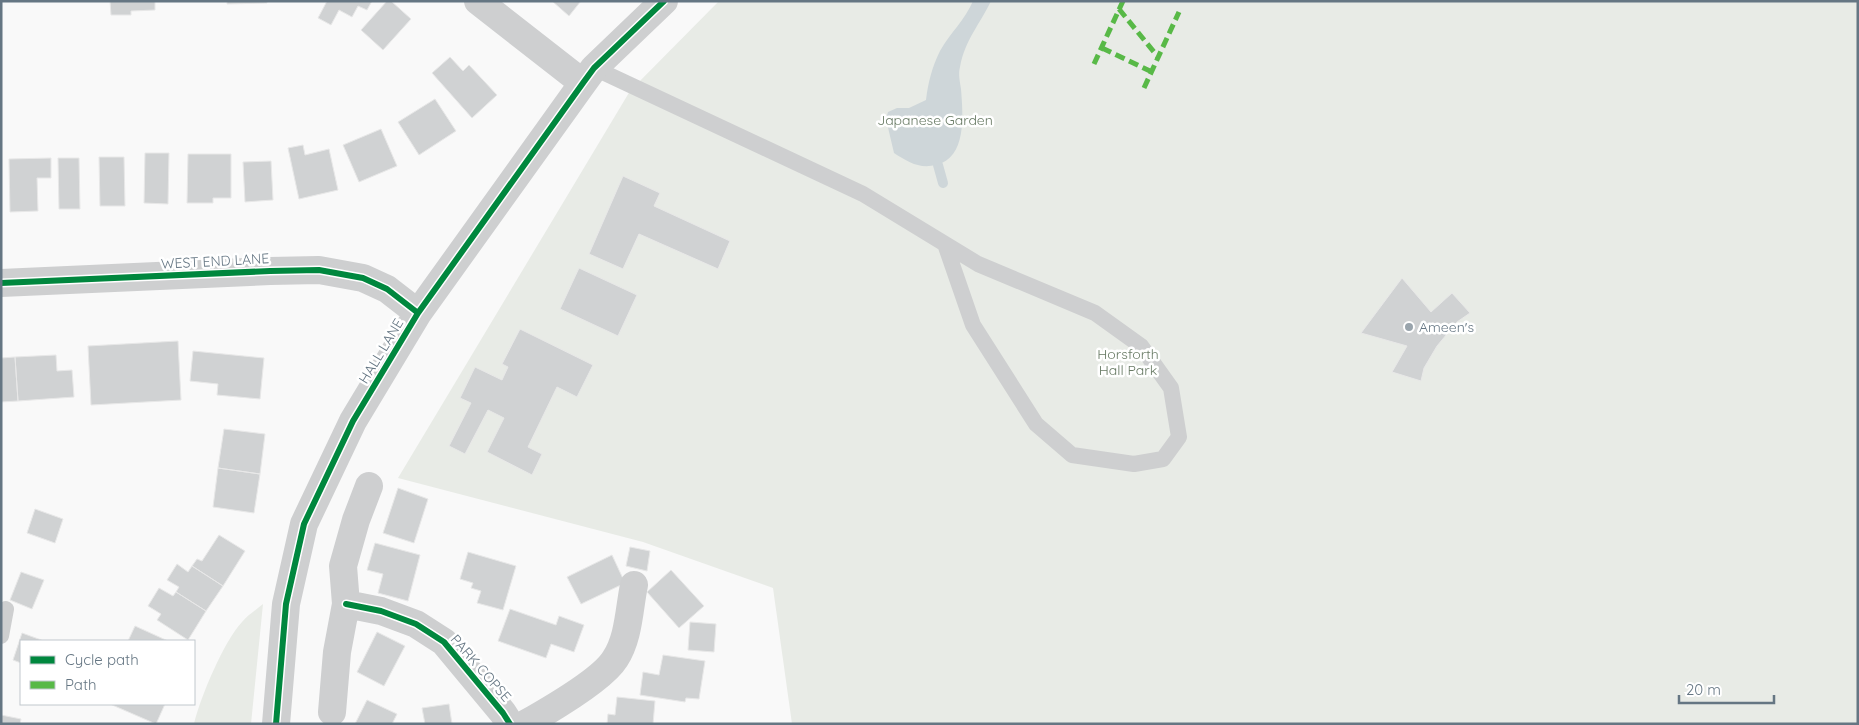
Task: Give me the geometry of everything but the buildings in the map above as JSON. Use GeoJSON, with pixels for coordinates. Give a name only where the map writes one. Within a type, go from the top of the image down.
{"type":"FeatureCollection","features":[{"type":"Feature","properties":{"kind":"street"},"geometry":{"type":"LineString","coordinates":[[478,1],[589,75]]}},
{"type":"Feature","properties":{"kind":"street","name":"HALL LANE"},"geometry":{"type":"LineString","coordinates":[[276,724],[286,604],[304,524],[353,421],[418,313],[589,75],[664,1]]}},
{"type":"Feature","properties":{"kind":"street","name":"WEST END LANE"},"geometry":{"type":"LineString","coordinates":[[1,283],[319,270],[363,278],[386,289],[418,313]]}},
{"type":"Feature","properties":{"kind":"street"},"geometry":{"type":"LineString","coordinates":[[332,712],[338,652],[346,604],[344,566],[356,520],[369,486]]}},
{"type":"Feature","properties":{"kind":"street"},"geometry":{"type":"LineString","coordinates":[[525,724],[563,701],[602,673],[615,660],[624,638],[634,585]]}},
{"type":"Feature","properties":{"kind":"street","name":"PARK COPSE"},"geometry":{"type":"LineString","coordinates":[[346,604],[381,610],[416,624],[444,642],[510,724]]}},
{"type":"Feature","properties":{"kind":"lane"},"geometry":{"type":"LineString","coordinates":[[589,75],[863,194],[978,264],[1095,312],[1141,346],[1171,388],[1179,437],[1163,459],[1134,464],[1072,455],[1036,424],[973,325],[945,244]]}},
{"type":"Feature","properties":{"kind":"lane"},"geometry":{"type":"LineString","coordinates":[[1,636],[6,609]]}},
{"type":"Feature","properties":{"kind":"green space","name":"Horsforth Hall Park"},"geometry":{"type":"Polygon","coordinates":[[[719,1],[1858,1],[1858,724],[792,724],[773,588],[643,542],[398,478],[630,91],[719,1]]]}},
{"type":"Feature","properties":{"kind":"green space"},"geometry":{"type":"Polygon","coordinates":[[[263,604],[251,724],[194,724],[207,685],[228,642],[242,622],[263,604]]]}},
{"type":"Feature","properties":{"kind":"shaded area"},"geometry":{"type":"Polygon","coordinates":[[[973,1],[991,1],[969,40],[962,57],[959,75],[962,123],[958,145],[946,161],[930,166],[914,164],[894,153],[886,119],[888,112],[897,108],[909,108],[926,100],[931,75],[940,51],[973,1]]]}},
{"type":"Feature","properties":{"kind":"waterway"},"geometry":{"type":"LineString","coordinates":[[938,165],[943,183]]}},
{"type":"Feature","properties":{"kind":"marked path"},"geometry":{"type":"LineString","coordinates":[[1094,64],[1123,1]]}},
{"type":"Feature","properties":{"kind":"marked path"},"geometry":{"type":"LineString","coordinates":[[1119,9],[1158,57]]}},
{"type":"Feature","properties":{"kind":"marked path"},"geometry":{"type":"LineString","coordinates":[[1144,88],[1179,12]]}},
{"type":"Feature","properties":{"kind":"marked path"},"geometry":{"type":"LineString","coordinates":[[1102,48],[1152,72]]}},
{"type":"Feature","properties":{"kind":"cycle path"},"geometry":{"type":"LineString","coordinates":[[276,724],[286,604],[304,524],[353,421],[418,313],[594,68],[664,1]]}},
{"type":"Feature","properties":{"kind":"cycle path"},"geometry":{"type":"LineString","coordinates":[[1,283],[319,270],[363,278],[387,289],[418,313]]}},
{"type":"Feature","properties":{"kind":"cycle path"},"geometry":{"type":"LineString","coordinates":[[346,604],[381,611],[416,624],[444,642],[510,724]]}},
{"type":"Feature","properties":{"kind":"place","name":"Ameen's"},"geometry":{"type":"Point","coordinates":[1409,327]}},
{"type":"Feature","properties":{"kind":"park label","name":"Japanese Garden"},"geometry":{"type":"Point","coordinates":[935,120]}}]}
